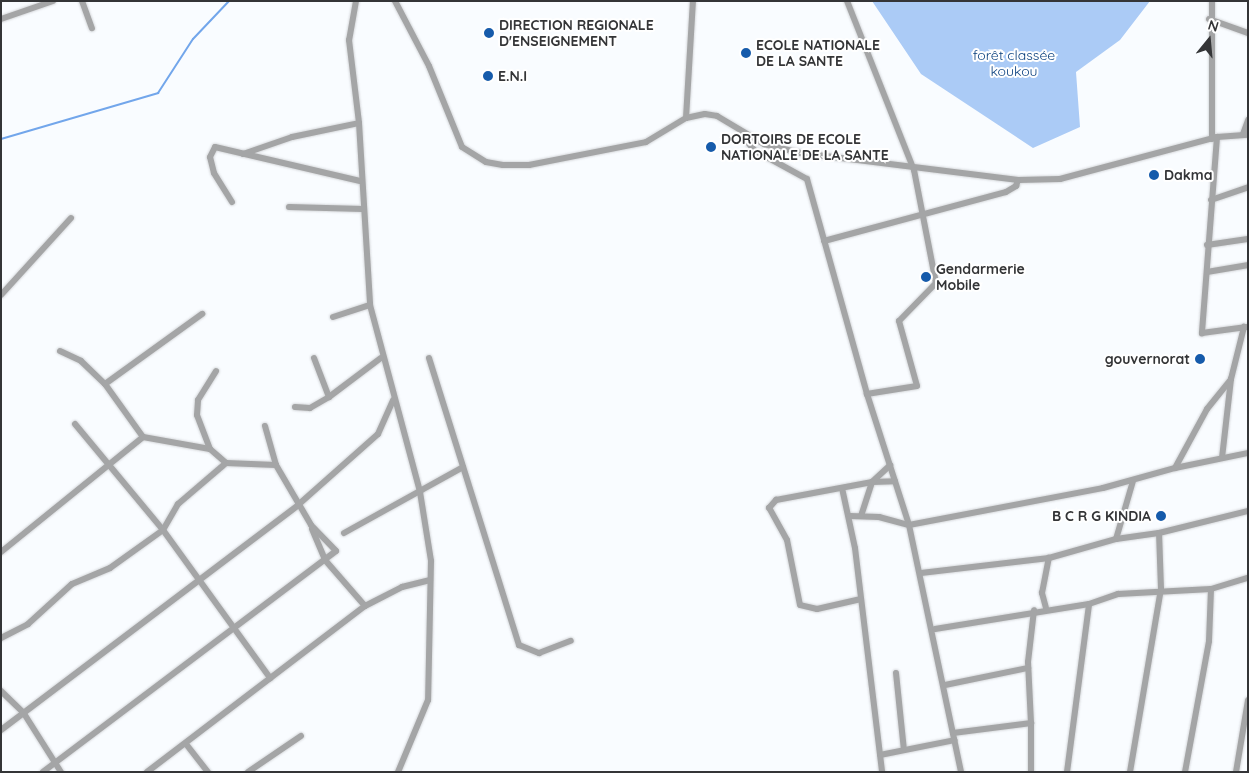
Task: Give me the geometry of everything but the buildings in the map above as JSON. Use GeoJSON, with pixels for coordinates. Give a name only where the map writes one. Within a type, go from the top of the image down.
{"type":"FeatureCollection","features":[{"type":"Feature","properties":{"kind":"street"},"geometry":{"type":"LineString","coordinates":[[1,19],[53,1]]}},
{"type":"Feature","properties":{"kind":"street"},"geometry":{"type":"LineString","coordinates":[[82,1],[92,28]]}},
{"type":"Feature","properties":{"kind":"street"},"geometry":{"type":"LineString","coordinates":[[356,1],[349,40],[360,124],[360,181],[370,304],[381,358],[420,492],[430,580],[428,700],[398,772]]}},
{"type":"Feature","properties":{"kind":"street"},"geometry":{"type":"LineString","coordinates":[[395,1],[429,66],[462,147],[486,162],[529,165],[646,142],[686,118],[717,116],[741,133],[801,153],[914,170],[1018,180],[1060,178],[1214,138],[1245,134],[1248,120]]}},
{"type":"Feature","properties":{"kind":"street"},"geometry":{"type":"LineString","coordinates":[[686,118],[693,1]]}},
{"type":"Feature","properties":{"kind":"street"},"geometry":{"type":"LineString","coordinates":[[847,1],[914,170],[936,283],[900,320],[918,386],[867,394]]}},
{"type":"Feature","properties":{"kind":"street"},"geometry":{"type":"LineString","coordinates":[[1212,1],[1209,19],[1214,138],[1202,332],[1246,327],[1231,379],[1222,458]]}},
{"type":"Feature","properties":{"kind":"street"},"geometry":{"type":"LineString","coordinates":[[1209,19],[1248,33]]}},
{"type":"Feature","properties":{"kind":"street"},"geometry":{"type":"LineString","coordinates":[[243,154],[292,137],[360,124]]}},
{"type":"Feature","properties":{"kind":"street"},"geometry":{"type":"LineString","coordinates":[[741,133],[754,150],[807,179],[867,394],[909,525],[935,629],[961,772]]}},
{"type":"Feature","properties":{"kind":"street"},"geometry":{"type":"LineString","coordinates":[[232,202],[214,174],[211,149],[243,154],[360,181]]}},
{"type":"Feature","properties":{"kind":"street"},"geometry":{"type":"LineString","coordinates":[[824,241],[922,212],[1006,192],[1016,186],[1018,180]]}},
{"type":"Feature","properties":{"kind":"street"},"geometry":{"type":"LineString","coordinates":[[1211,200],[1248,187]]}},
{"type":"Feature","properties":{"kind":"street"},"geometry":{"type":"LineString","coordinates":[[289,207],[363,209]]}},
{"type":"Feature","properties":{"kind":"street"},"geometry":{"type":"LineString","coordinates":[[1,295],[71,218]]}},
{"type":"Feature","properties":{"kind":"street"},"geometry":{"type":"LineString","coordinates":[[1207,245],[1248,239]]}},
{"type":"Feature","properties":{"kind":"street"},"geometry":{"type":"LineString","coordinates":[[1207,272],[1248,266]]}},
{"type":"Feature","properties":{"kind":"street"},"geometry":{"type":"LineString","coordinates":[[332,317],[370,304]]}},
{"type":"Feature","properties":{"kind":"street"},"geometry":{"type":"LineString","coordinates":[[105,384],[202,314]]}},
{"type":"Feature","properties":{"kind":"street"},"geometry":{"type":"LineString","coordinates":[[60,351],[82,361],[105,384],[143,437],[210,449]]}},
{"type":"Feature","properties":{"kind":"street"},"geometry":{"type":"LineString","coordinates":[[314,358],[330,397]]}},
{"type":"Feature","properties":{"kind":"street"},"geometry":{"type":"LineString","coordinates":[[295,407],[310,408],[330,397],[381,358]]}},
{"type":"Feature","properties":{"kind":"street"},"geometry":{"type":"LineString","coordinates":[[430,358],[519,645],[539,653],[570,640]]}},
{"type":"Feature","properties":{"kind":"street"},"geometry":{"type":"LineString","coordinates":[[216,371],[198,400],[198,415],[210,449],[226,463],[276,465]]}},
{"type":"Feature","properties":{"kind":"street"},"geometry":{"type":"LineString","coordinates":[[1175,468],[1207,409],[1231,379]]}},
{"type":"Feature","properties":{"kind":"street"},"geometry":{"type":"LineString","coordinates":[[1,730],[298,505],[378,434],[393,400]]}},
{"type":"Feature","properties":{"kind":"street"},"geometry":{"type":"LineString","coordinates":[[75,424],[162,530],[199,580],[232,630],[270,678]]}},
{"type":"Feature","properties":{"kind":"street"},"geometry":{"type":"LineString","coordinates":[[43,772],[336,551],[311,525],[298,505],[276,465],[265,426]]}},
{"type":"Feature","properties":{"kind":"street"},"geometry":{"type":"LineString","coordinates":[[1,552],[143,437]]}},
{"type":"Feature","properties":{"kind":"street"},"geometry":{"type":"LineString","coordinates":[[850,516],[861,516],[909,525],[1133,481],[1175,468],[1248,452]]}},
{"type":"Feature","properties":{"kind":"street"},"geometry":{"type":"LineString","coordinates":[[1,638],[28,624],[72,584],[110,568],[162,530],[178,504],[226,463]]}},
{"type":"Feature","properties":{"kind":"street"},"geometry":{"type":"LineString","coordinates":[[861,516],[872,482],[890,465]]}},
{"type":"Feature","properties":{"kind":"street"},"geometry":{"type":"LineString","coordinates":[[344,533],[463,468]]}},
{"type":"Feature","properties":{"kind":"street"},"geometry":{"type":"LineString","coordinates":[[862,599],[817,608],[800,605],[787,540],[769,508],[776,500],[872,482],[895,481]]}},
{"type":"Feature","properties":{"kind":"street"},"geometry":{"type":"LineString","coordinates":[[1116,539],[1133,481]]}},
{"type":"Feature","properties":{"kind":"street"},"geometry":{"type":"LineString","coordinates":[[842,488],[850,516],[862,599],[882,772]]}},
{"type":"Feature","properties":{"kind":"street"},"geometry":{"type":"LineString","coordinates":[[921,573],[1049,558],[1116,539],[1160,534],[1248,512]]}},
{"type":"Feature","properties":{"kind":"street"},"geometry":{"type":"LineString","coordinates":[[311,525],[324,560],[365,606]]}},
{"type":"Feature","properties":{"kind":"street"},"geometry":{"type":"LineString","coordinates":[[1130,772],[1160,589],[1160,534]]}},
{"type":"Feature","properties":{"kind":"street"},"geometry":{"type":"LineString","coordinates":[[1046,608],[1042,593],[1049,558]]}},
{"type":"Feature","properties":{"kind":"street"},"geometry":{"type":"LineString","coordinates":[[935,629],[1046,608],[1089,604],[1118,594],[1160,589],[1211,589],[1248,578]]}},
{"type":"Feature","properties":{"kind":"street"},"geometry":{"type":"LineString","coordinates":[[147,772],[365,606],[402,587],[430,580]]}},
{"type":"Feature","properties":{"kind":"street"},"geometry":{"type":"LineString","coordinates":[[1185,772],[1208,641],[1211,589]]}},
{"type":"Feature","properties":{"kind":"street"},"geometry":{"type":"LineString","coordinates":[[1067,772],[1089,604]]}},
{"type":"Feature","properties":{"kind":"street"},"geometry":{"type":"LineString","coordinates":[[1031,772],[1028,668],[1034,610]]}},
{"type":"Feature","properties":{"kind":"street"},"geometry":{"type":"LineString","coordinates":[[945,685],[1028,668]]}},
{"type":"Feature","properties":{"kind":"street"},"geometry":{"type":"LineString","coordinates":[[896,673],[904,750]]}},
{"type":"Feature","properties":{"kind":"street"},"geometry":{"type":"LineString","coordinates":[[1,691],[23,712],[61,772]]}},
{"type":"Feature","properties":{"kind":"street"},"geometry":{"type":"LineString","coordinates":[[1236,772],[1248,700]]}},
{"type":"Feature","properties":{"kind":"street"},"geometry":{"type":"LineString","coordinates":[[880,755],[954,736],[1031,723]]}},
{"type":"Feature","properties":{"kind":"street"},"geometry":{"type":"LineString","coordinates":[[248,772],[300,736]]}},
{"type":"Feature","properties":{"kind":"street"},"geometry":{"type":"LineString","coordinates":[[186,744],[208,772]]}},
{"type":"Feature","properties":{"kind":"green space","name":"forêt classée koukou"},"geometry":{"type":"Polygon","coordinates":[[[872,1],[1150,1],[1120,40],[1076,72],[1080,127],[1033,148],[921,74],[872,1]]]}},
{"type":"Feature","properties":{"kind":"waterway"},"geometry":{"type":"LineString","coordinates":[[1,139],[158,93],[193,39],[229,1]]}},
{"type":"Feature","properties":{"kind":"place","name":"DIRECTION REGIONALE D'ENSEIGNEMENT"},"geometry":{"type":"Point","coordinates":[489,33]}},
{"type":"Feature","properties":{"kind":"place","name":"ECOLE NATIONALE DE LA SANTE"},"geometry":{"type":"Point","coordinates":[746,53]}},
{"type":"Feature","properties":{"kind":"place","name":"E.N.I"},"geometry":{"type":"Point","coordinates":[488,76]}},
{"type":"Feature","properties":{"kind":"place","name":"DORTOIRS DE ECOLE NATIONALE DE LA SANTE"},"geometry":{"type":"Point","coordinates":[711,147]}},
{"type":"Feature","properties":{"kind":"place","name":"Dakma"},"geometry":{"type":"Point","coordinates":[1154,175]}},
{"type":"Feature","properties":{"kind":"place","name":"Gendarmerie Mobile"},"geometry":{"type":"Point","coordinates":[926,277]}},
{"type":"Feature","properties":{"kind":"place","name":"gouvernorat"},"geometry":{"type":"Point","coordinates":[1200,359]}},
{"type":"Feature","properties":{"kind":"place","name":"B C R G KINDIA"},"geometry":{"type":"Point","coordinates":[1161,516]}}]}
